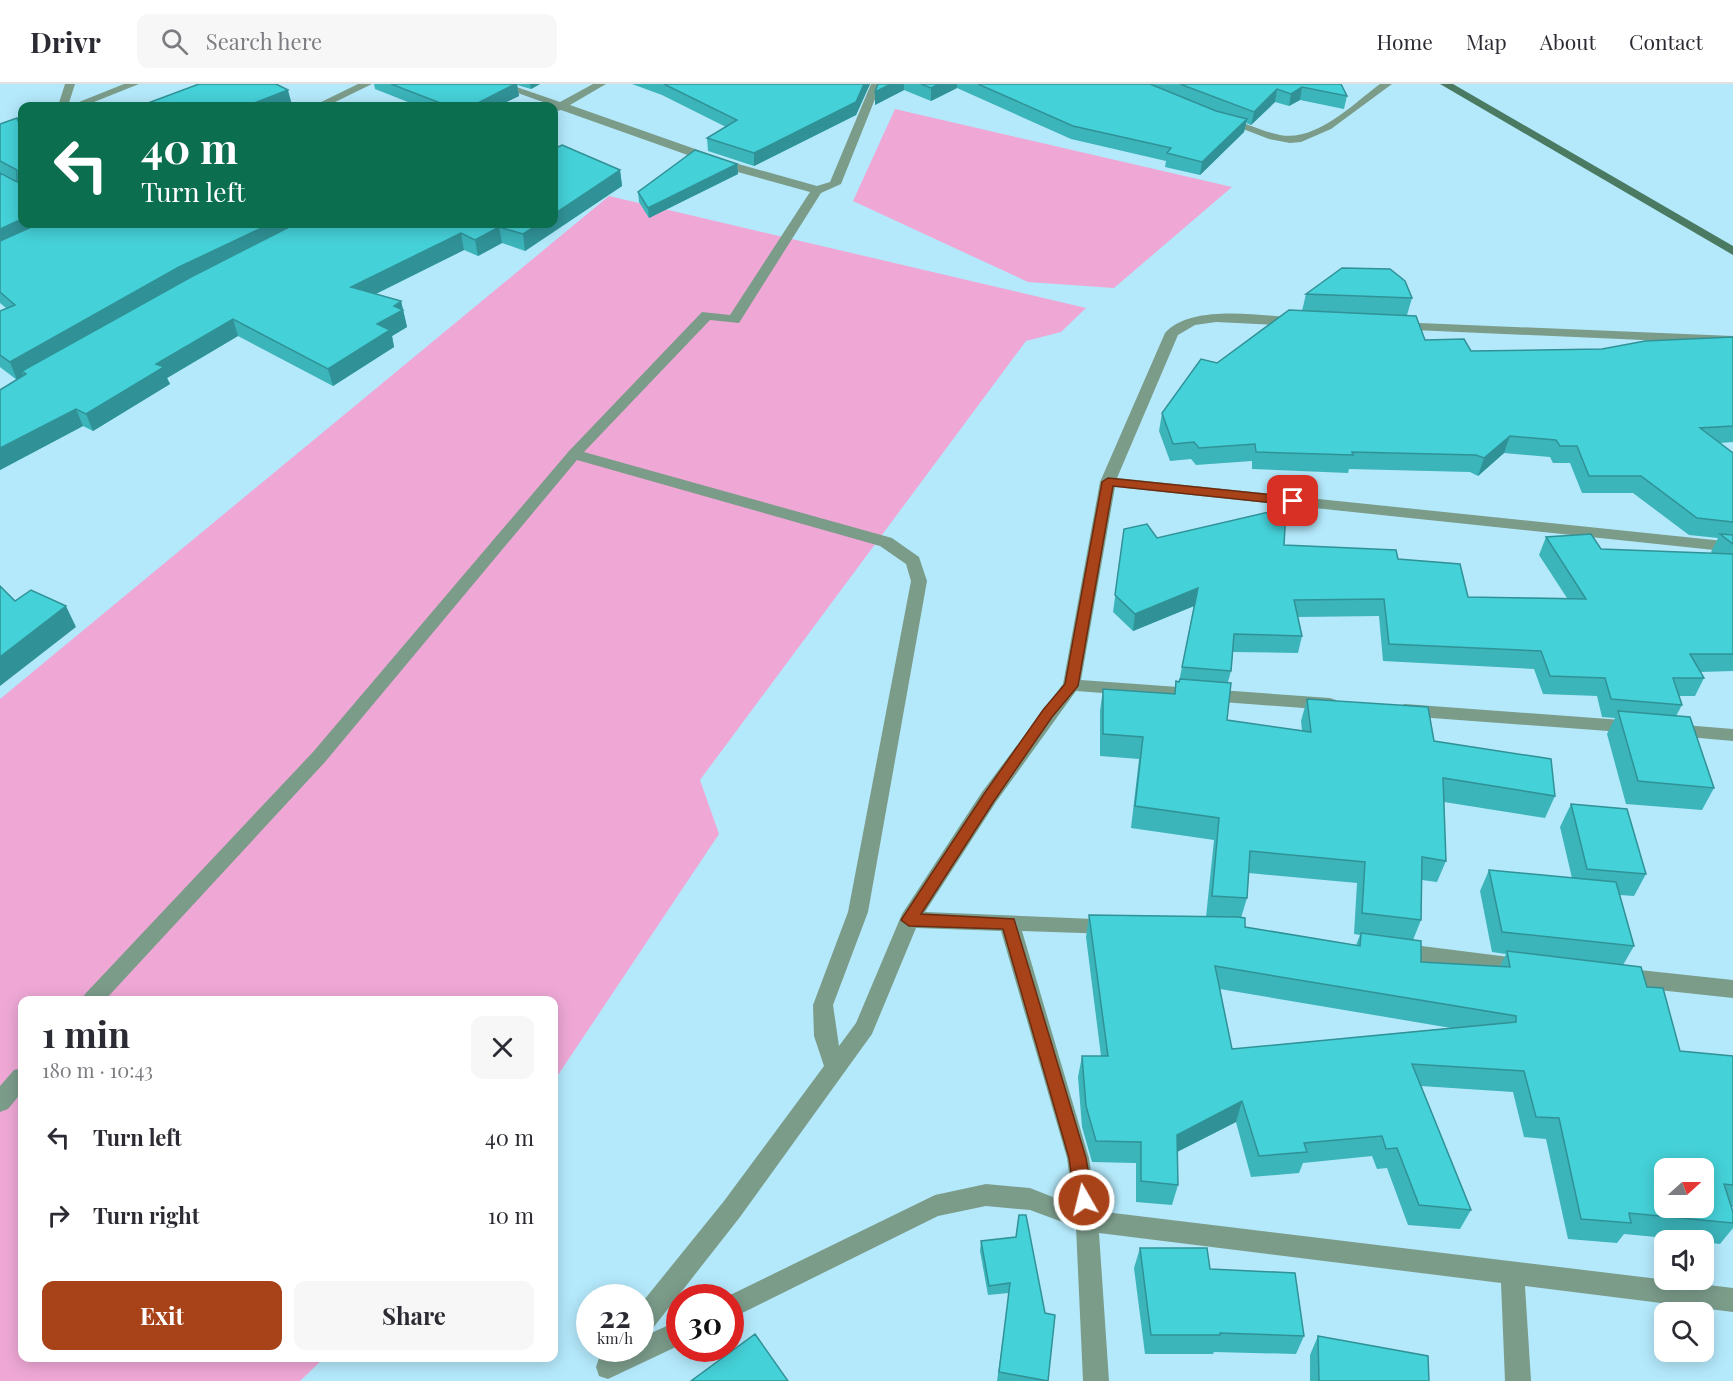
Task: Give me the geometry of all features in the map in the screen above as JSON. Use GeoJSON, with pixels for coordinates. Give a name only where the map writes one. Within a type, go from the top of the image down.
{"type":"FeatureCollection","features":[{"type":"Feature","properties":{"kind":"street"},"geometry":{"type":"LineString","coordinates":[[64,102],[70,84]]}},
{"type":"Feature","properties":{"kind":"street"},"geometry":{"type":"LineString","coordinates":[[86,102],[134,84]]}},
{"type":"Feature","properties":{"kind":"street"},"geometry":{"type":"LineString","coordinates":[[327,102],[367,84]]}},
{"type":"Feature","properties":{"kind":"street"},"geometry":{"type":"LineString","coordinates":[[498,84],[545,102]]}},
{"type":"Feature","properties":{"kind":"street"},"geometry":{"type":"LineString","coordinates":[[558,107],[601,84]]}},
{"type":"Feature","properties":{"kind":"street"},"geometry":{"type":"LineString","coordinates":[[558,107],[731,166],[817,190],[830,188],[835,183],[876,84]]}},
{"type":"Feature","properties":{"kind":"street"},"geometry":{"type":"LineString","coordinates":[[1211,115],[1267,136],[1292,140],[1309,137],[1387,84]]}},
{"type":"Feature","properties":{"kind":"street"},"geometry":{"type":"LineString","coordinates":[[1445,84],[1733,251]]}},
{"type":"Feature","properties":{"kind":"street"},"geometry":{"type":"LineString","coordinates":[[96,996],[319,757],[573,454],[707,315],[734,320],[817,190]]}},
{"type":"Feature","properties":{"kind":"street"},"geometry":{"type":"LineString","coordinates":[[654,1307],[732,1209],[864,1028],[909,920],[989,797],[1048,714],[1071,686],[1108,482],[1172,333],[1191,321],[1216,318],[1322,322]]}},
{"type":"Feature","properties":{"kind":"street"},"geometry":{"type":"LineString","coordinates":[[1380,325],[1733,340]]}},
{"type":"Feature","properties":{"kind":"street"},"geometry":{"type":"LineString","coordinates":[[573,454],[886,542],[913,561],[919,581],[858,912],[823,1005],[825,1036],[836,1068]]}},
{"type":"Feature","properties":{"kind":"street"},"geometry":{"type":"LineString","coordinates":[[1108,482],[1733,547]]}},
{"type":"Feature","properties":{"kind":"street"},"geometry":{"type":"LineString","coordinates":[[1071,686],[1344,705]]}},
{"type":"Feature","properties":{"kind":"street"},"geometry":{"type":"LineString","coordinates":[[1392,709],[1733,735]]}},
{"type":"Feature","properties":{"kind":"street"},"geometry":{"type":"LineString","coordinates":[[909,920],[1126,927]]}},
{"type":"Feature","properties":{"kind":"street"},"geometry":{"type":"LineString","coordinates":[[1009,923],[1078,1158],[1087,1221],[1096,1381]]}},
{"type":"Feature","properties":{"kind":"street"},"geometry":{"type":"LineString","coordinates":[[1382,948],[1544,969]]}},
{"type":"Feature","properties":{"kind":"street"},"geometry":{"type":"LineString","coordinates":[[1603,975],[1733,988]]}},
{"type":"Feature","properties":{"kind":"street"},"geometry":{"type":"LineString","coordinates":[[0,1102],[18,1082]]}},
{"type":"Feature","properties":{"kind":"street"},"geometry":{"type":"LineString","coordinates":[[744,1300],[935,1206],[986,1195],[1030,1199],[1087,1221],[1733,1300]]}},
{"type":"Feature","properties":{"kind":"street"},"geometry":{"type":"LineString","coordinates":[[1512,1273],[1518,1381]]}},
{"type":"Feature","properties":{"kind":"street"},"geometry":{"type":"LineString","coordinates":[[609,1366],[666,1339]]}},
{"type":"Feature","properties":{"kind":"shaded area"},"geometry":{"type":"Polygon","coordinates":[[[895,109],[1232,187],[1114,288],[1028,282],[853,201],[895,109]]]}},
{"type":"Feature","properties":{"kind":"shaded area"},"geometry":{"type":"Polygon","coordinates":[[[609,196],[1086,308],[1061,332],[1026,341],[700,780],[719,834],[558,1075],[558,996],[18,996],[18,1362],[320,1362],[300,1381],[0,1381],[0,699],[609,196]]]}},
{"type":"Feature","properties":{"kind":"building"},"geometry":{"type":"Polygon","coordinates":[[[199,84],[276,84],[288,90],[256,102],[151,102],[199,84]]]}},
{"type":"Feature","properties":{"kind":"building"},"geometry":{"type":"Polygon","coordinates":[[[391,84],[515,84],[480,102],[438,102],[391,84]]]}},
{"type":"Feature","properties":{"kind":"building"},"geometry":{"type":"Polygon","coordinates":[[[664,84],[864,84],[856,102],[754,153],[707,138],[737,120],[664,84]]]}},
{"type":"Feature","properties":{"kind":"building"},"geometry":{"type":"Polygon","coordinates":[[[878,84],[891,84],[875,92],[878,84]]]}},
{"type":"Feature","properties":{"kind":"building"},"geometry":{"type":"Polygon","coordinates":[[[921,84],[939,84],[931,88],[921,84]]]}},
{"type":"Feature","properties":{"kind":"building"},"geometry":{"type":"Polygon","coordinates":[[[978,84],[1150,84],[1216,111],[1247,119],[1202,162],[1167,153],[1171,148],[1073,126],[978,84]]]}},
{"type":"Feature","properties":{"kind":"building"},"geometry":{"type":"Polygon","coordinates":[[[1180,84],[1341,84],[1347,96],[1302,87],[1291,94],[1277,89],[1254,112],[1180,84]]]}},
{"type":"Feature","properties":{"kind":"building"},"geometry":{"type":"Polygon","coordinates":[[[17,118],[18,121],[18,221],[0,229],[0,173],[17,182],[17,170],[0,161],[0,124],[17,118]]]}},
{"type":"Feature","properties":{"kind":"building"},"geometry":{"type":"Polygon","coordinates":[[[562,145],[620,170],[558,211],[558,147],[562,145]]]}},
{"type":"Feature","properties":{"kind":"building"},"geometry":{"type":"Polygon","coordinates":[[[695,150],[737,164],[648,208],[638,192],[695,150]]]}},
{"type":"Feature","properties":{"kind":"building"},"geometry":{"type":"Polygon","coordinates":[[[29,228],[262,228],[179,267],[10,362],[0,355],[0,311],[15,305],[0,292],[0,241],[29,228]]]}},
{"type":"Feature","properties":{"kind":"building"},"geometry":{"type":"Polygon","coordinates":[[[287,228],[497,228],[475,240],[461,233],[351,287],[401,301],[394,306],[403,310],[377,324],[390,330],[328,369],[233,319],[156,364],[164,367],[86,414],[76,409],[0,448],[0,390],[26,374],[22,371],[191,277],[287,228]]]}},
{"type":"Feature","properties":{"kind":"building"},"geometry":{"type":"Polygon","coordinates":[[[502,228],[533,228],[523,234],[502,228]]]}},
{"type":"Feature","properties":{"kind":"building"},"geometry":{"type":"Polygon","coordinates":[[[1342,268],[1390,269],[1405,281],[1412,298],[1306,294],[1342,268]]]}},
{"type":"Feature","properties":{"kind":"building"},"geometry":{"type":"Polygon","coordinates":[[[1289,310],[1416,316],[1425,340],[1464,339],[1471,351],[1602,349],[1645,341],[1733,337],[1733,426],[1700,428],[1733,453],[1733,522],[1697,518],[1641,476],[1589,476],[1577,446],[1560,446],[1556,440],[1510,436],[1484,458],[1476,455],[1256,452],[1255,444],[1199,448],[1194,442],[1173,444],[1162,413],[1201,359],[1217,363],[1289,310]]]}},
{"type":"Feature","properties":{"kind":"building"},"geometry":{"type":"Polygon","coordinates":[[[1286,508],[1284,545],[1396,550],[1398,559],[1460,564],[1468,597],[1586,599],[1546,537],[1591,534],[1601,549],[1733,554],[1733,654],[1690,654],[1704,678],[1673,678],[1682,705],[1611,699],[1605,678],[1550,676],[1541,651],[1389,644],[1384,599],[1294,600],[1302,636],[1234,634],[1231,671],[1182,667],[1198,588],[1135,614],[1115,595],[1124,529],[1147,524],[1157,538],[1286,508]]]}},
{"type":"Feature","properties":{"kind":"building"},"geometry":{"type":"Polygon","coordinates":[[[1720,534],[1733,535],[1733,544],[1720,534]]]}},
{"type":"Feature","properties":{"kind":"building"},"geometry":{"type":"Polygon","coordinates":[[[0,586],[15,601],[31,590],[66,606],[0,657],[0,586]]]}},
{"type":"Feature","properties":{"kind":"building"},"geometry":{"type":"Polygon","coordinates":[[[1180,679],[1231,683],[1227,720],[1311,732],[1307,699],[1428,707],[1434,741],[1551,759],[1555,796],[1443,778],[1446,861],[1422,857],[1421,920],[1362,913],[1365,862],[1250,851],[1247,898],[1212,896],[1219,818],[1135,806],[1143,737],[1103,734],[1103,689],[1175,694],[1176,681],[1179,682],[1180,679]]]}},
{"type":"Feature","properties":{"kind":"building"},"geometry":{"type":"Polygon","coordinates":[[[1618,711],[1690,717],[1714,788],[1638,781],[1618,711]]]}},
{"type":"Feature","properties":{"kind":"building"},"geometry":{"type":"Polygon","coordinates":[[[1571,804],[1627,809],[1646,874],[1587,869],[1571,804]]]}},
{"type":"Feature","properties":{"kind":"building"},"geometry":{"type":"Polygon","coordinates":[[[1489,870],[1616,882],[1634,946],[1502,932],[1489,870]]]}},
{"type":"Feature","properties":{"kind":"building"},"geometry":{"type":"Polygon","coordinates":[[[1089,915],[1238,917],[1245,918],[1245,927],[1360,946],[1361,933],[1421,941],[1421,962],[1510,967],[1507,951],[1641,967],[1647,987],[1663,988],[1680,1051],[1733,1056],[1733,1185],[1724,1184],[1733,1212],[1733,1223],[1681,1218],[1714,1218],[1714,1158],[1654,1158],[1654,1215],[1629,1213],[1631,1223],[1581,1219],[1559,1118],[1536,1117],[1524,1071],[1412,1064],[1471,1210],[1419,1205],[1397,1148],[1386,1149],[1382,1136],[1304,1143],[1307,1152],[1259,1156],[1242,1101],[1177,1135],[1178,1185],[1141,1181],[1141,1142],[1096,1141],[1086,1106],[1082,1056],[1108,1056],[1089,915]],[[1215,966],[1232,1049],[1516,1022],[1516,1016],[1215,966]]]}},
{"type":"Feature","properties":{"kind":"building"},"geometry":{"type":"Polygon","coordinates":[[[1019,1215],[1026,1215],[1045,1313],[1055,1315],[1048,1381],[999,1372],[1010,1283],[989,1286],[981,1241],[1016,1237],[1019,1215]]]}},
{"type":"Feature","properties":{"kind":"building"},"geometry":{"type":"Polygon","coordinates":[[[1140,1248],[1207,1248],[1210,1269],[1295,1273],[1304,1336],[1220,1333],[1220,1335],[1151,1335],[1140,1248]]]}},
{"type":"Feature","properties":{"kind":"building"},"geometry":{"type":"Polygon","coordinates":[[[755,1334],[788,1381],[691,1381],[717,1362],[744,1362],[744,1342],[755,1334]]]}},
{"type":"Feature","properties":{"kind":"building"},"geometry":{"type":"Polygon","coordinates":[[[1318,1336],[1428,1356],[1429,1381],[1319,1381],[1318,1336]]]}},
{"type":"Feature","properties":{"kind":"route"},"geometry":{"type":"LineString","coordinates":[[1084,1200],[1078,1158],[1009,923],[909,920],[989,797],[1048,714],[1071,686],[1108,482],[1293,501]]}}]}
